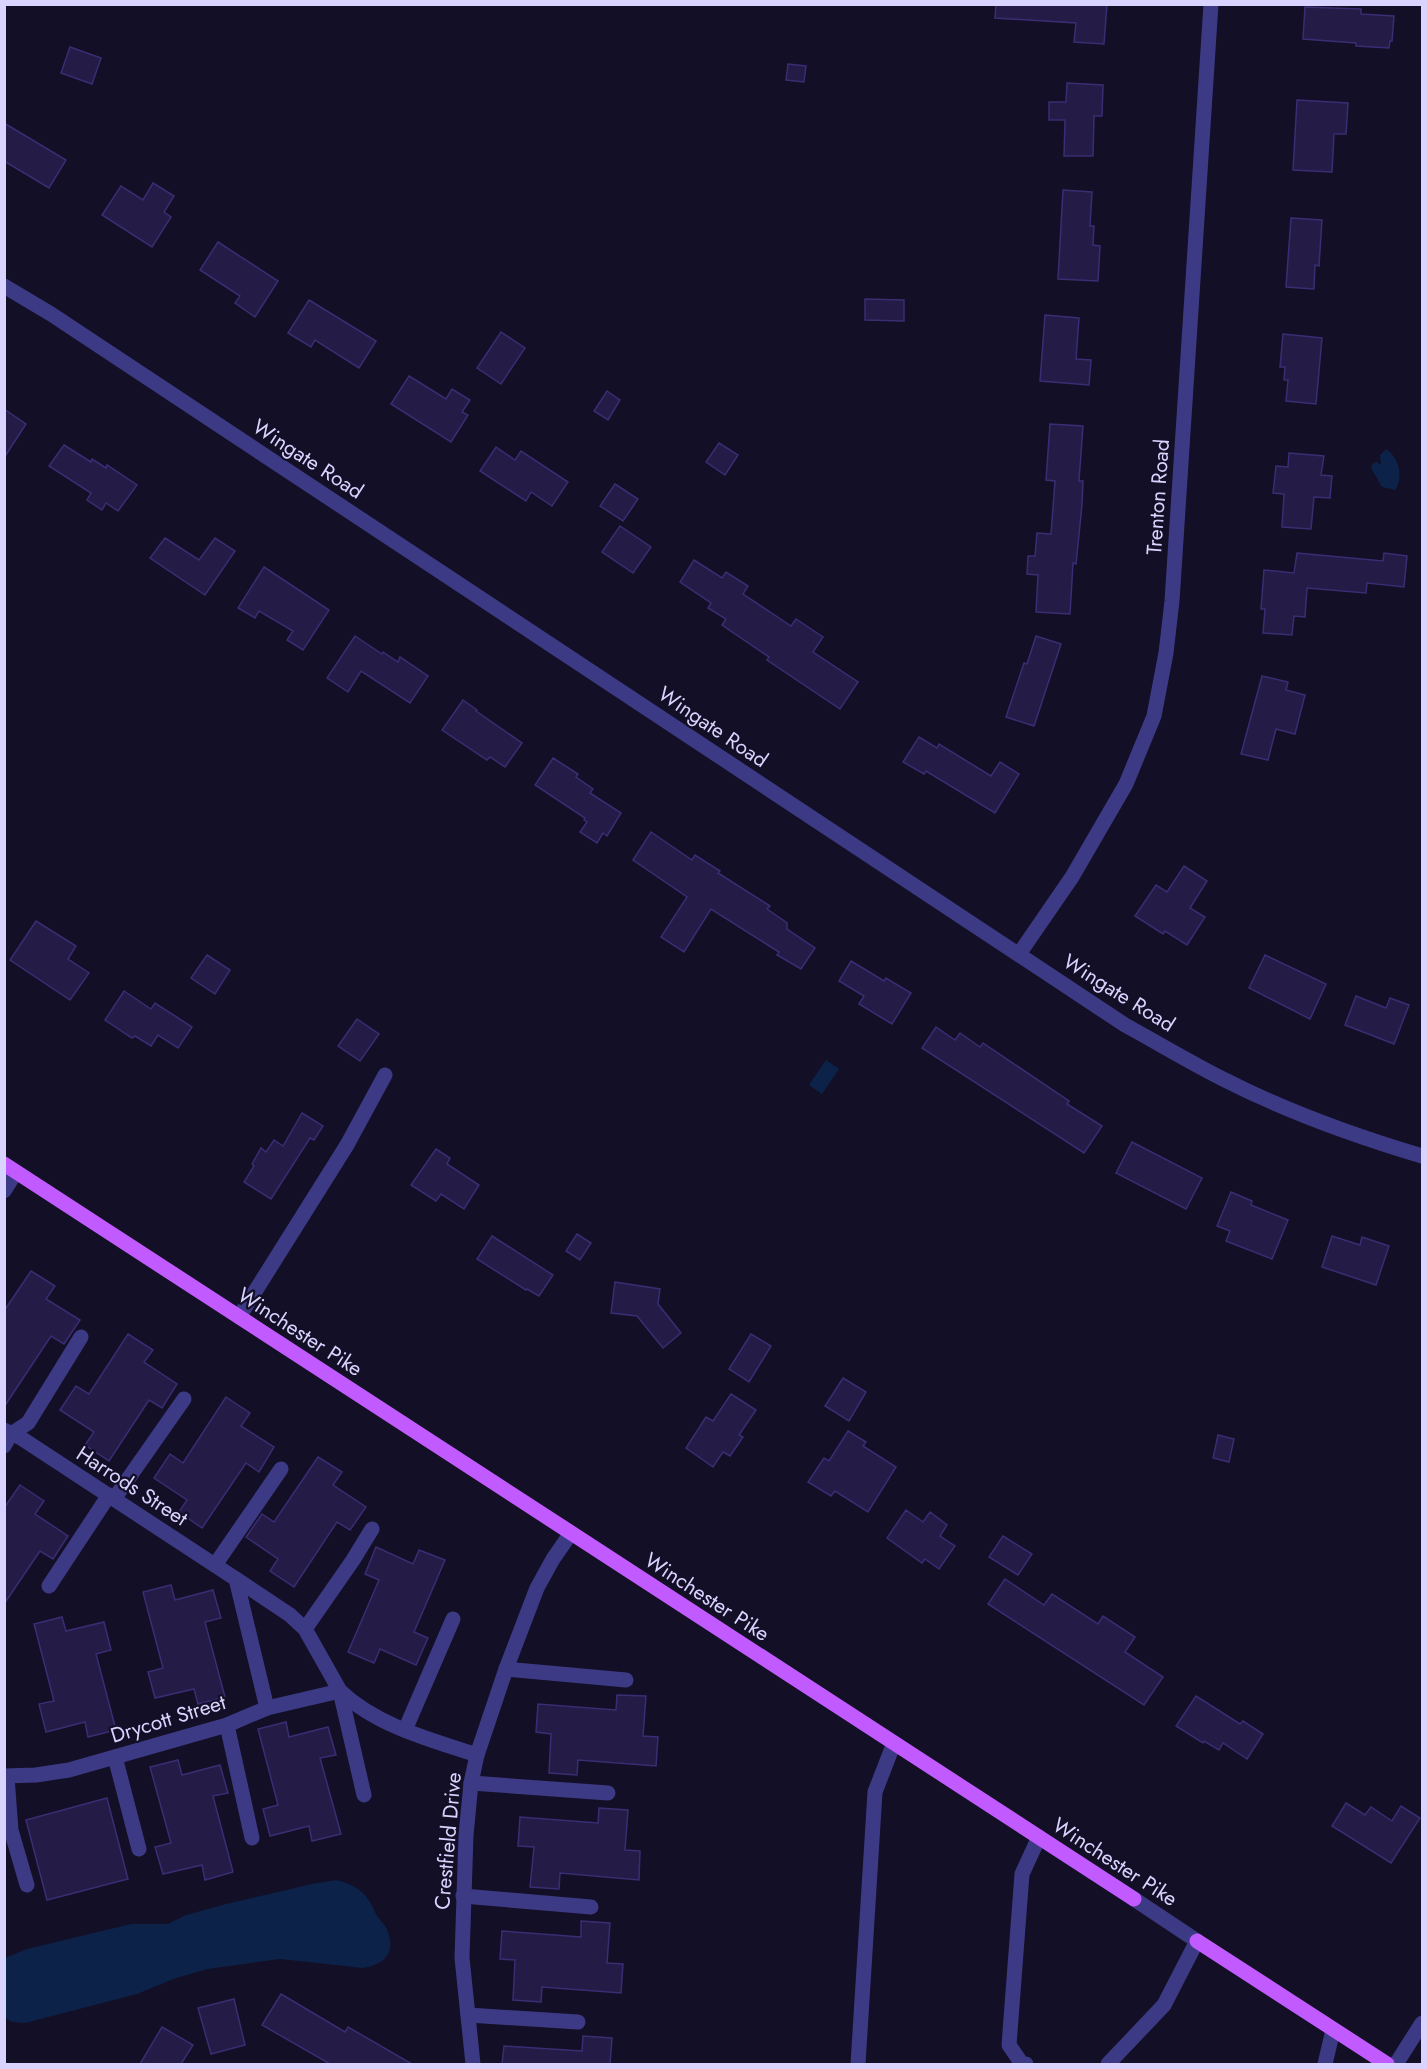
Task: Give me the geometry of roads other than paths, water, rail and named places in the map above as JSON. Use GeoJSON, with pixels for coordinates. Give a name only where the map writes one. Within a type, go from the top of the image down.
{"type":"FeatureCollection","features":[{"type":"Feature","properties":{"kind":"main road","name":"Winchester Pike"},"geometry":{"type":"LineString","coordinates":[[10,1168],[1134,1899]]}},
{"type":"Feature","properties":{"kind":"main road","name":"Winchester Pike"},"geometry":{"type":"LineString","coordinates":[[1197,1941],[1388,2064]]}},
{"type":"Feature","properties":{"kind":"street","name":"Trenton Road"},"geometry":{"type":"LineString","coordinates":[[1019,954],[1072,877],[1126,784],[1154,716],[1166,653],[1172,602],[1211,4]]}},
{"type":"Feature","properties":{"kind":"street","name":"Wingate Road"},"geometry":{"type":"LineString","coordinates":[[4,286],[51,314],[1125,1025],[1226,1081],[1302,1114],[1385,1145],[1422,1156]]}},
{"type":"Feature","properties":{"kind":"street"},"geometry":{"type":"LineString","coordinates":[[239,1317],[347,1145],[385,1075]]}},
{"type":"Feature","properties":{"kind":"street"},"geometry":{"type":"LineString","coordinates":[[4,1191],[10,1168]]}},
{"type":"Feature","properties":{"kind":"street"},"geometry":{"type":"LineString","coordinates":[[7,1437],[28,1423],[81,1337]]}},
{"type":"Feature","properties":{"kind":"street"},"geometry":{"type":"LineString","coordinates":[[49,1586],[111,1497],[184,1400]]}},
{"type":"Feature","properties":{"kind":"street","name":"Harrods Street"},"geometry":{"type":"LineString","coordinates":[[7,1437],[111,1497],[290,1615],[305,1629],[340,1691],[349,1699],[370,1713],[405,1730],[477,1755]]}},
{"type":"Feature","properties":{"kind":"street"},"geometry":{"type":"LineString","coordinates":[[214,1565],[281,1469]]}},
{"type":"Feature","properties":{"kind":"street"},"geometry":{"type":"LineString","coordinates":[[305,1629],[372,1529]]}},
{"type":"Feature","properties":{"kind":"street","name":"Crestfield Drive"},"geometry":{"type":"LineString","coordinates":[[473,2064],[462,1958],[466,1836],[471,1783],[477,1755],[506,1669],[537,1588],[571,1533]]}},
{"type":"Feature","properties":{"kind":"street"},"geometry":{"type":"LineString","coordinates":[[236,1579],[267,1708]]}},
{"type":"Feature","properties":{"kind":"street"},"geometry":{"type":"LineString","coordinates":[[405,1730],[453,1619]]}},
{"type":"Feature","properties":{"kind":"street"},"geometry":{"type":"LineString","coordinates":[[506,1669],[626,1680]]}},
{"type":"Feature","properties":{"kind":"street"},"geometry":{"type":"LineString","coordinates":[[340,1691],[364,1795]]}},
{"type":"Feature","properties":{"kind":"street","name":"Drycott Street"},"geometry":{"type":"LineString","coordinates":[[6,1776],[36,1775],[69,1770],[227,1725],[267,1708],[340,1691]]}},
{"type":"Feature","properties":{"kind":"street"},"geometry":{"type":"LineString","coordinates":[[227,1725],[252,1838]]}},
{"type":"Feature","properties":{"kind":"street"},"geometry":{"type":"LineString","coordinates":[[858,2064],[875,1792],[894,1743]]}},
{"type":"Feature","properties":{"kind":"street"},"geometry":{"type":"LineString","coordinates":[[115,1757],[139,1849]]}},
{"type":"Feature","properties":{"kind":"street"},"geometry":{"type":"LineString","coordinates":[[6,1776],[11,1830],[27,1885]]}},
{"type":"Feature","properties":{"kind":"street"},"geometry":{"type":"LineString","coordinates":[[471,1783],[608,1794]]}},
{"type":"Feature","properties":{"kind":"street"},"geometry":{"type":"LineString","coordinates":[[1024,2064],[1009,2045],[1022,1874],[1039,1837]]}},
{"type":"Feature","properties":{"kind":"street"},"geometry":{"type":"LineString","coordinates":[[463,1896],[591,1907]]}},
{"type":"Feature","properties":{"kind":"street","name":"Winchester Pike"},"geometry":{"type":"LineString","coordinates":[[1134,1899],[1197,1941]]}},
{"type":"Feature","properties":{"kind":"street"},"geometry":{"type":"LineString","coordinates":[[1107,2064],[1164,2005],[1197,1941]]}},
{"type":"Feature","properties":{"kind":"street"},"geometry":{"type":"LineString","coordinates":[[468,2014],[578,2022]]}},
{"type":"Feature","properties":{"kind":"street"},"geometry":{"type":"LineString","coordinates":[[1396,2064],[1422,2023]]}},
{"type":"Feature","properties":{"kind":"street"},"geometry":{"type":"LineString","coordinates":[[1325,2064],[1333,2030]]}},
{"type":"Feature","properties":{"kind":"water"},"geometry":{"type":"Polygon","coordinates":[[[1386,449],[1394,457],[1399,468],[1399,480],[1395,490],[1382,487],[1371,468],[1373,463],[1377,462],[1381,465],[1380,455],[1386,449]]]}},
{"type":"Feature","properties":{"kind":"water"},"geometry":{"type":"Polygon","coordinates":[[[826,1060],[839,1069],[822,1094],[809,1085],[826,1060]]]}},
{"type":"Feature","properties":{"kind":"water"},"geometry":{"type":"Polygon","coordinates":[[[336,1880],[350,1884],[362,1892],[387,1930],[390,1947],[382,1961],[363,1968],[280,1959],[208,1969],[176,1978],[137,1994],[25,2023],[12,2022],[5,2018],[5,1958],[27,1949],[131,1924],[168,1924],[186,1915],[226,1904],[336,1880]]]}}]}
